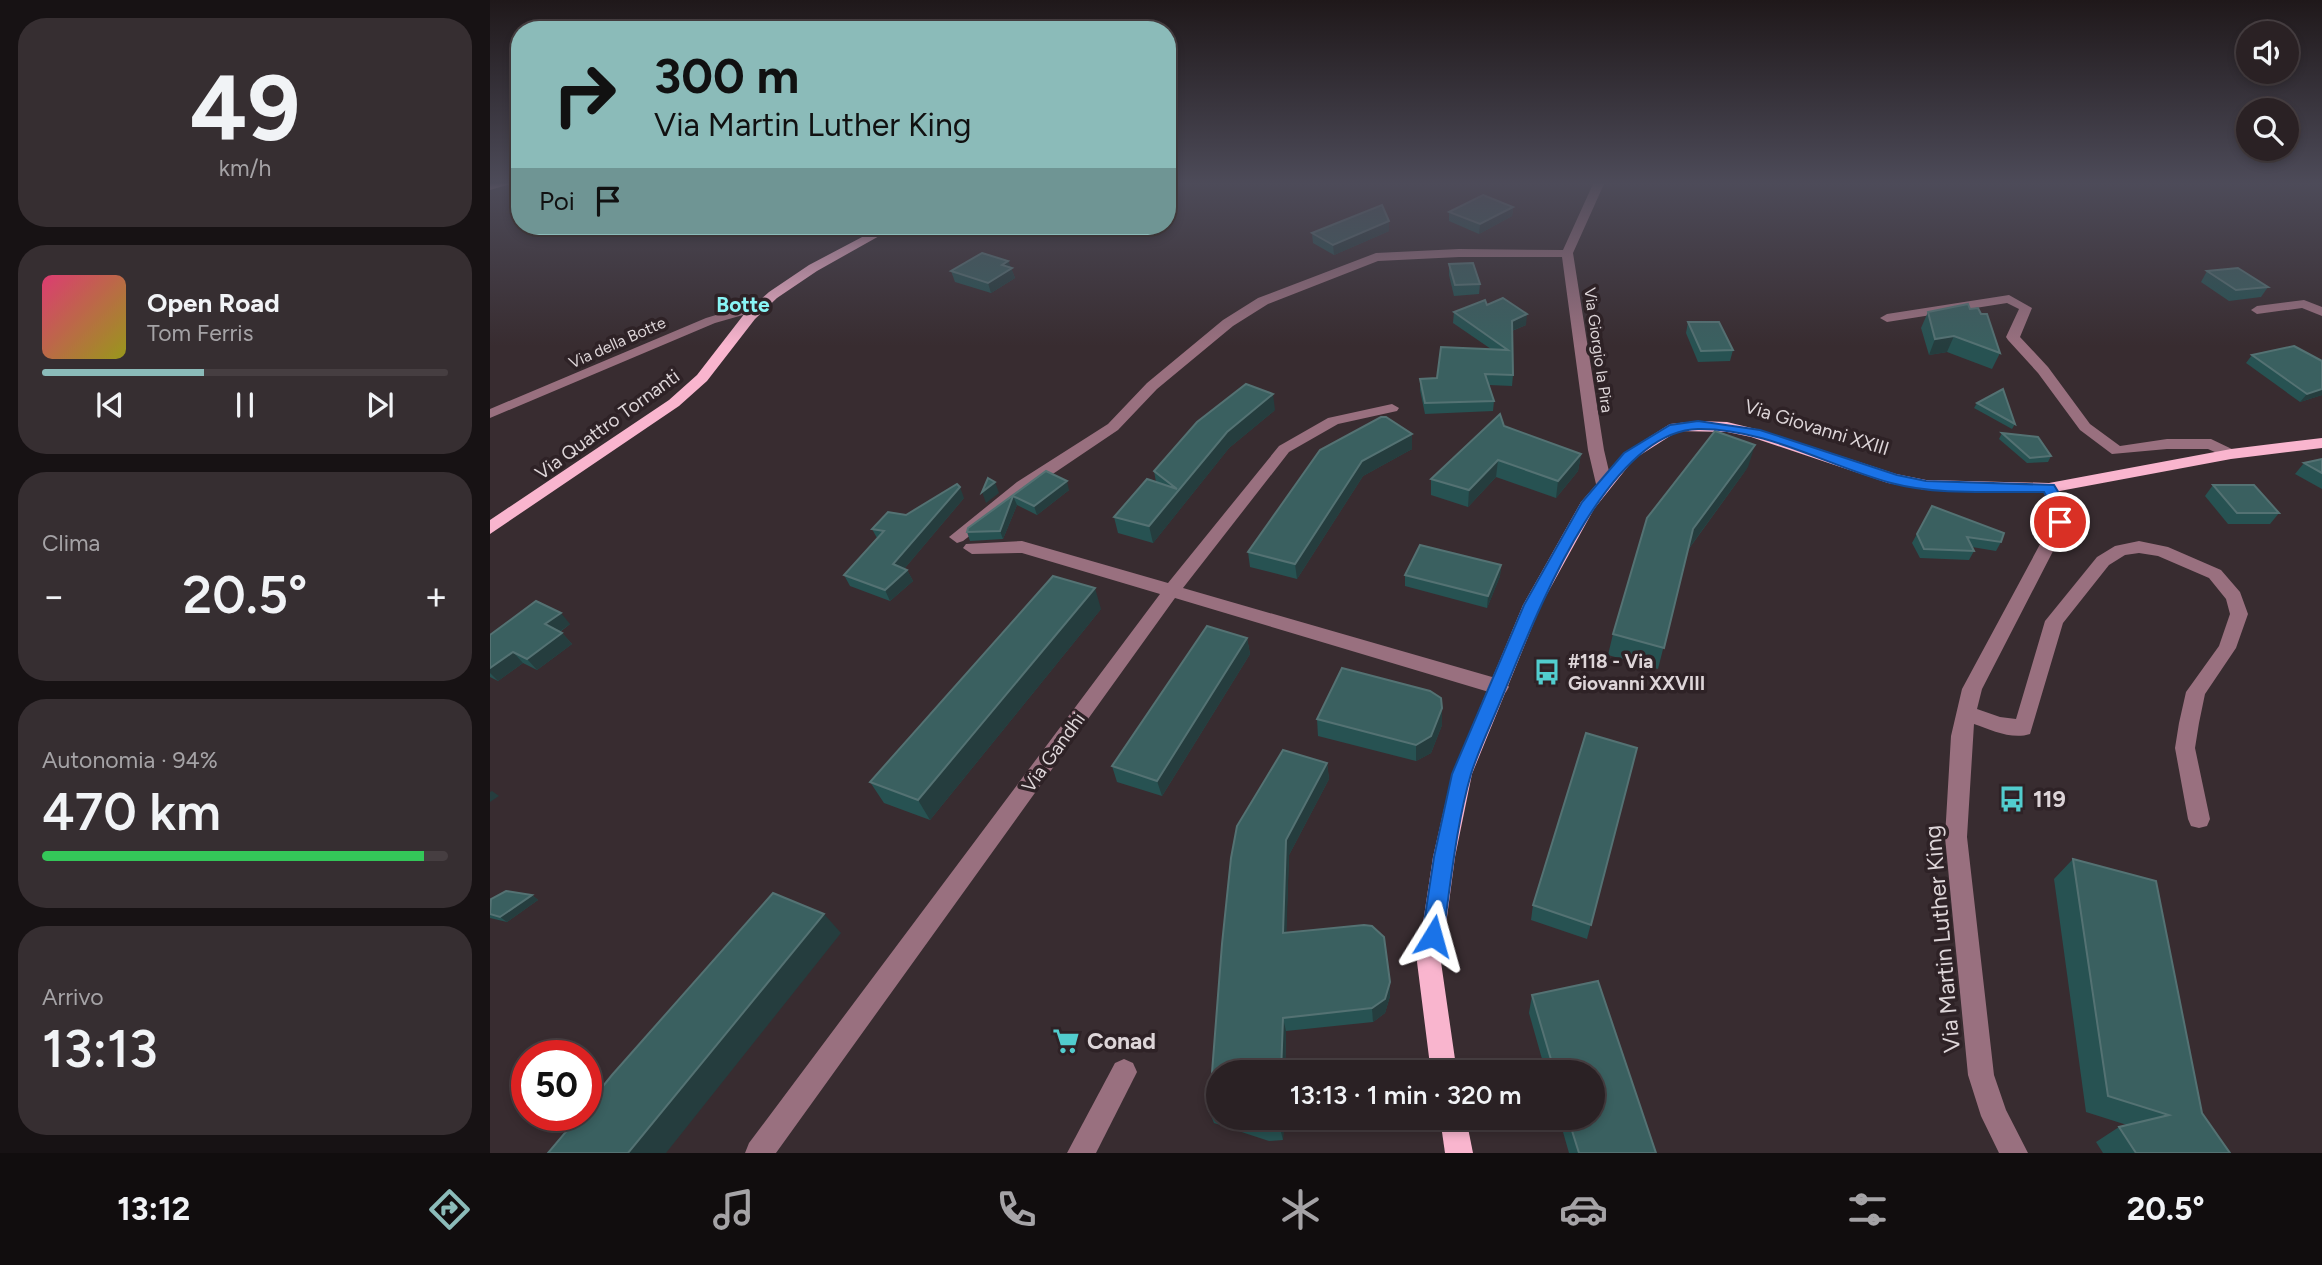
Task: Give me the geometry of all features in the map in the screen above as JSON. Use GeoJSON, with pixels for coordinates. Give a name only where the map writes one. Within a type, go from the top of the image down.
{"type":"FeatureCollection","features":[{"type":"Feature","properties":{"kind":"main road","name":"Via Quattro Tornanti"},"geometry":{"type":"LineString","coordinates":[[490,528],[674,403],[707,372],[759,306],[800,276],[867,238]]}},
{"type":"Feature","properties":{"kind":"main road","name":"Via Giovanni XXIII"},"geometry":{"type":"LineString","coordinates":[[1442,1060],[1429,962],[1444,857],[1462,774],[1532,605],[1587,506],[1629,456],[1675,428],[1698,425],[1755,433],[1894,479],[1926,485],[2049,488],[2231,454],[2322,443]]}},
{"type":"Feature","properties":{"kind":"main road"},"geometry":{"type":"LineString","coordinates":[[1454,1130],[1459,1153]]}},
{"type":"Feature","properties":{"kind":"street"},"geometry":{"type":"LineString","coordinates":[[957,537],[1023,486],[1113,427],[1152,386],[1228,323],[1263,301],[1376,257],[1459,253],[1567,253],[1574,238]]}},
{"type":"Feature","properties":{"kind":"street","name":"Via Giorgio la Pira"},"geometry":{"type":"LineString","coordinates":[[1567,253],[1596,450],[1604,484]]}},
{"type":"Feature","properties":{"kind":"street"},"geometry":{"type":"LineString","coordinates":[[1887,318],[2009,299],[2026,308],[2013,337],[2043,370],[2085,427],[2117,451],[2167,444],[2211,444],[2231,454]]}},
{"type":"Feature","properties":{"kind":"street"},"geometry":{"type":"LineString","coordinates":[[2257,310],[2304,304],[2322,312]]}},
{"type":"Feature","properties":{"kind":"street","name":"Via della Botte"},"geometry":{"type":"LineString","coordinates":[[490,414],[636,354],[699,323],[729,312],[759,306]]}},
{"type":"Feature","properties":{"kind":"street","name":"Via Gandhi"},"geometry":{"type":"LineString","coordinates":[[759,1153],[1172,590],[1284,449],[1333,421],[1392,408]]}},
{"type":"Feature","properties":{"kind":"street","name":"Via Martin Luther King"},"geometry":{"type":"LineString","coordinates":[[2014,1153],[1994,1116],[1981,1075],[1956,837],[1961,736],[1972,688],[2052,542],[2060,522],[2060,508],[2049,488]]}},
{"type":"Feature","properties":{"kind":"street"},"geometry":{"type":"LineString","coordinates":[[972,548],[1022,547],[1160,590],[1172,590],[1499,687]]}},
{"type":"Feature","properties":{"kind":"street"},"geometry":{"type":"LineString","coordinates":[[1966,713],[1999,725],[2023,728],[2053,621],[2103,561],[2120,550],[2139,547],[2162,551],[2215,574],[2234,597],[2239,614],[2227,648],[2196,692],[2189,723],[2185,748],[2199,820]]}},
{"type":"Feature","properties":{"kind":"street"},"geometry":{"type":"LineString","coordinates":[[1081,1153],[1124,1072]]}},
{"type":"Feature","properties":{"kind":"building"},"geometry":{"type":"Polygon","coordinates":[[[1320,238],[1350,238],[1333,245],[1320,238]]]}},
{"type":"Feature","properties":{"kind":"building"},"geometry":{"type":"Polygon","coordinates":[[[982,253],[1008,261],[1002,265],[1012,268],[988,283],[951,271],[982,253]]]}},
{"type":"Feature","properties":{"kind":"building"},"geometry":{"type":"Polygon","coordinates":[[[1473,263],[1480,284],[1455,285],[1449,264],[1473,263]]]}},
{"type":"Feature","properties":{"kind":"building"},"geometry":{"type":"Polygon","coordinates":[[[2238,268],[2268,287],[2236,290],[2207,271],[2238,268]]]}},
{"type":"Feature","properties":{"kind":"building"},"geometry":{"type":"Polygon","coordinates":[[[1503,298],[1527,314],[1512,321],[1513,375],[1485,374],[1494,401],[1425,403],[1420,379],[1437,378],[1441,347],[1508,350],[1454,312],[1485,300],[1487,305],[1503,298]]]}},
{"type":"Feature","properties":{"kind":"building"},"geometry":{"type":"Polygon","coordinates":[[[1968,304],[1970,309],[1978,308],[1981,314],[1987,314],[2000,353],[1954,336],[1935,339],[1928,312],[1968,304]]]}},
{"type":"Feature","properties":{"kind":"building"},"geometry":{"type":"Polygon","coordinates":[[[1688,322],[1719,322],[1733,350],[1701,351],[1688,322]]]}},
{"type":"Feature","properties":{"kind":"building"},"geometry":{"type":"Polygon","coordinates":[[[2294,346],[2322,361],[2322,389],[2307,394],[2252,355],[2294,346]]]}},
{"type":"Feature","properties":{"kind":"building"},"geometry":{"type":"Polygon","coordinates":[[[1246,384],[1273,394],[1227,432],[1149,526],[1114,517],[1147,479],[1177,489],[1154,471],[1197,422],[1246,384]]]}},
{"type":"Feature","properties":{"kind":"building"},"geometry":{"type":"Polygon","coordinates":[[[2003,389],[2015,424],[1977,403],[2003,389]]]}},
{"type":"Feature","properties":{"kind":"building"},"geometry":{"type":"Polygon","coordinates":[[[1500,414],[1504,426],[1581,454],[1558,481],[1498,460],[1469,490],[1431,479],[1500,414]]]}},
{"type":"Feature","properties":{"kind":"building"},"geometry":{"type":"Polygon","coordinates":[[[1381,417],[1386,417],[1412,434],[1362,461],[1295,564],[1248,552],[1320,450],[1381,417]]]}},
{"type":"Feature","properties":{"kind":"building"},"geometry":{"type":"Polygon","coordinates":[[[1715,431],[1755,445],[1693,529],[1664,648],[1613,634],[1647,518],[1715,431]]]}},
{"type":"Feature","properties":{"kind":"building"},"geometry":{"type":"Polygon","coordinates":[[[2002,433],[2038,437],[2051,456],[2030,458],[2002,433]]]}},
{"type":"Feature","properties":{"kind":"building"},"geometry":{"type":"Polygon","coordinates":[[[2322,459],[2322,473],[2304,463],[2322,459]]]}},
{"type":"Feature","properties":{"kind":"building"},"geometry":{"type":"Polygon","coordinates":[[[1046,471],[1067,481],[1034,506],[1013,496],[1000,531],[967,532],[968,528],[1046,471]]]}},
{"type":"Feature","properties":{"kind":"building"},"geometry":{"type":"Polygon","coordinates":[[[988,478],[995,482],[982,492],[988,478]]]}},
{"type":"Feature","properties":{"kind":"building"},"geometry":{"type":"Polygon","coordinates":[[[957,484],[960,487],[893,564],[907,570],[885,590],[844,575],[884,531],[872,529],[888,512],[906,515],[957,484]]]}},
{"type":"Feature","properties":{"kind":"building"},"geometry":{"type":"Polygon","coordinates":[[[2213,485],[2254,485],[2279,513],[2237,513],[2213,485]]]}},
{"type":"Feature","properties":{"kind":"building"},"geometry":{"type":"Polygon","coordinates":[[[1932,506],[2004,533],[2001,542],[1967,537],[1974,551],[1924,549],[1917,534],[1932,506]]]}},
{"type":"Feature","properties":{"kind":"building"},"geometry":{"type":"Polygon","coordinates":[[[1420,545],[1501,565],[1488,596],[1405,575],[1420,545]]]}},
{"type":"Feature","properties":{"kind":"building"},"geometry":{"type":"Polygon","coordinates":[[[1053,576],[1095,588],[918,800],[870,782],[1053,576]]]}},
{"type":"Feature","properties":{"kind":"building"},"geometry":{"type":"Polygon","coordinates":[[[536,601],[561,613],[545,624],[562,633],[527,659],[513,652],[490,668],[490,635],[536,601]]]}},
{"type":"Feature","properties":{"kind":"building"},"geometry":{"type":"Polygon","coordinates":[[[1207,626],[1247,638],[1157,781],[1112,766],[1207,626]]]}},
{"type":"Feature","properties":{"kind":"building"},"geometry":{"type":"Polygon","coordinates":[[[1342,668],[1430,691],[1441,698],[1442,708],[1431,736],[1416,745],[1317,719],[1342,668]]]}},
{"type":"Feature","properties":{"kind":"building"},"geometry":{"type":"Polygon","coordinates":[[[1586,733],[1637,748],[1591,925],[1533,905],[1586,733]]]}},
{"type":"Feature","properties":{"kind":"building"},"geometry":{"type":"Polygon","coordinates":[[[1283,750],[1327,763],[1286,840],[1283,933],[1364,925],[1372,926],[1384,937],[1390,982],[1385,999],[1372,1008],[1283,1018],[1281,1060],[1213,1060],[1222,944],[1237,826],[1283,750]]]}},
{"type":"Feature","properties":{"kind":"building"},"geometry":{"type":"Polygon","coordinates":[[[2073,859],[2156,881],[2202,1113],[2230,1153],[2136,1153],[2119,1127],[2169,1115],[2108,1096],[2073,859]]]}},
{"type":"Feature","properties":{"kind":"building"},"geometry":{"type":"Polygon","coordinates":[[[506,891],[532,895],[500,917],[490,914],[491,899],[506,891]]]}},
{"type":"Feature","properties":{"kind":"building"},"geometry":{"type":"Polygon","coordinates":[[[773,893],[824,914],[628,1153],[548,1153],[567,1131],[602,1131],[602,1087],[773,893]]]}},
{"type":"Feature","properties":{"kind":"building"},"geometry":{"type":"Polygon","coordinates":[[[1598,981],[1656,1153],[1579,1153],[1572,1130],[1605,1130],[1605,1060],[1551,1060],[1532,995],[1598,981]]]}},
{"type":"Feature","properties":{"kind":"place","name":"#118 - Via Giovanni XXVIII"},"geometry":{"type":"Point","coordinates":[1547,672]}},
{"type":"Feature","properties":{"kind":"place","name":"119"},"geometry":{"type":"Point","coordinates":[2012,799]}},
{"type":"Feature","properties":{"kind":"place","name":"Conad"},"geometry":{"type":"Point","coordinates":[1066,1041]}},
{"type":"Feature","properties":{"kind":"district","name":"Botte"},"geometry":{"type":"Point","coordinates":[743,305]}},
{"type":"Feature","properties":{"kind":"route"},"geometry":{"type":"LineString","coordinates":[[1433,936],[1444,857],[1462,774],[1532,605],[1587,506],[1629,456],[1655,438],[1675,428],[1698,425],[1727,427],[1755,433],[1894,479],[1926,485],[2049,488],[2060,508],[2060,522]]}}]}
